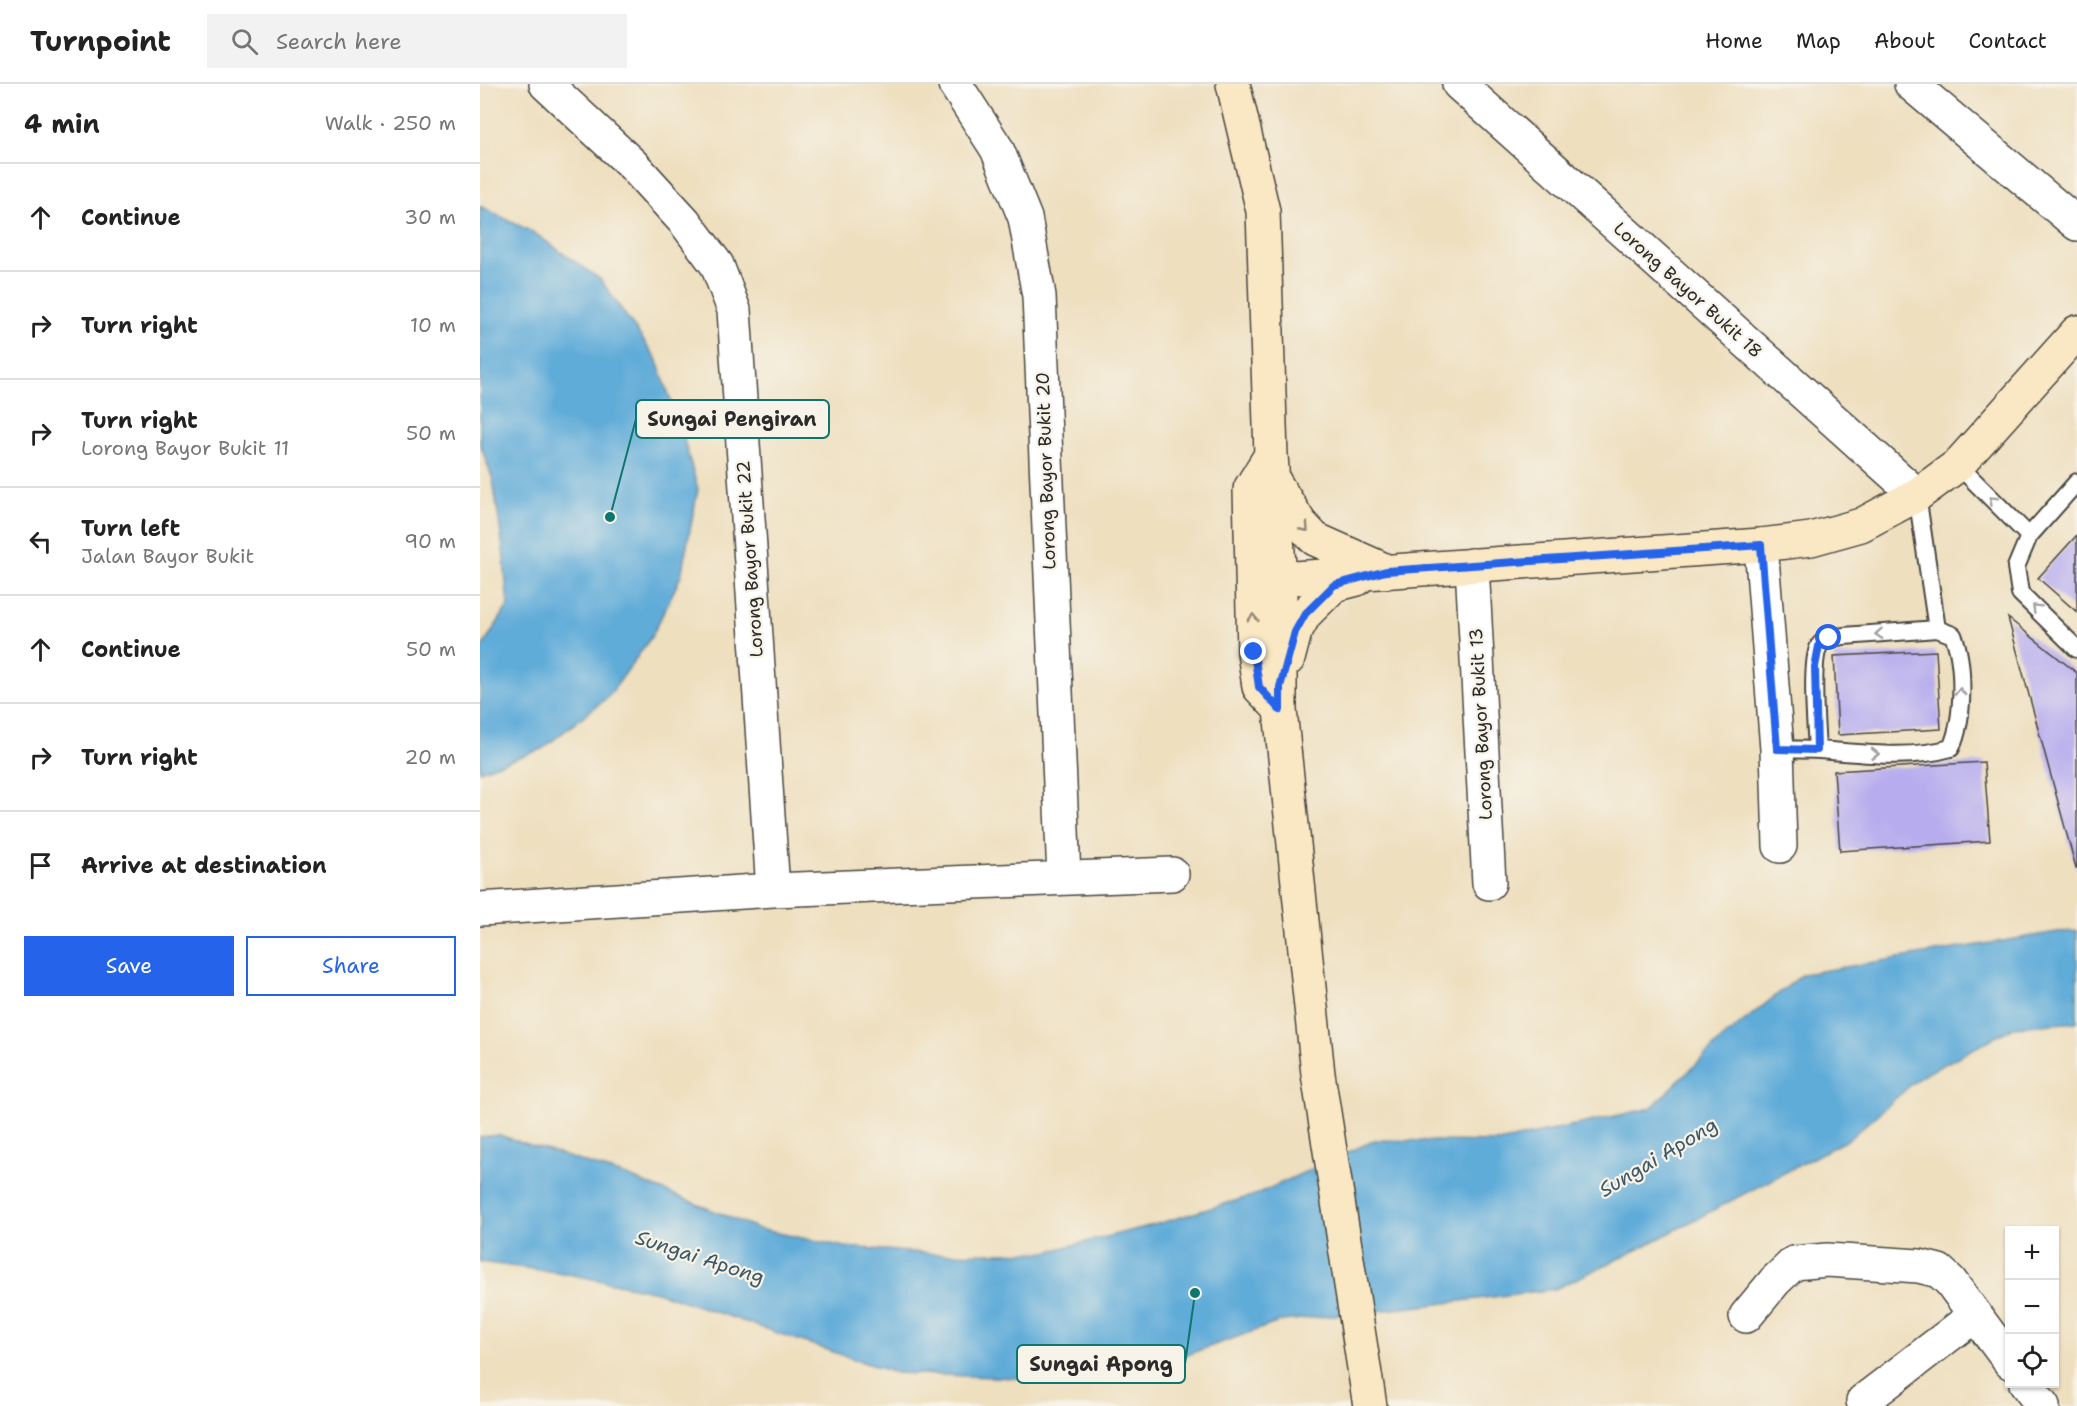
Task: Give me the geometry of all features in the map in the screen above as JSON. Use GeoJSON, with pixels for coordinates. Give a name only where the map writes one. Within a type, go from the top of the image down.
{"type":"FeatureCollection","features":[{"type":"Feature","properties":{"kind":"street","name":"Lorong Bayor Bukit 20"},"geometry":{"type":"LineString","coordinates":[[955,84],[997,149],[1025,218],[1039,296],[1064,877]]}},
{"type":"Feature","properties":{"kind":"street"},"geometry":{"type":"LineString","coordinates":[[1233,84],[1263,211],[1272,467],[1280,579],[1280,698],[1318,1074],[1370,1406]]}},
{"type":"Feature","properties":{"kind":"street","name":"Lorong Bayor Bukit 18"},"geometry":{"type":"LineString","coordinates":[[1459,84],[1917,495]]}},
{"type":"Feature","properties":{"kind":"street"},"geometry":{"type":"LineString","coordinates":[[1911,84],[2077,224]]}},
{"type":"Feature","properties":{"kind":"street","name":"Lorong Bayor Bukit 22"},"geometry":{"type":"LineString","coordinates":[[562,89],[685,222],[717,265],[734,310],[773,890]]}},
{"type":"Feature","properties":{"kind":"street"},"geometry":{"type":"LineString","coordinates":[[1280,579],[1761,545],[1811,539],[1861,525],[1917,495],[1958,465],[2077,332]]}},
{"type":"Feature","properties":{"kind":"street"},"geometry":{"type":"LineString","coordinates":[[1272,467],[1300,523],[1315,539],[1386,571]]}},
{"type":"Feature","properties":{"kind":"street"},"geometry":{"type":"LineString","coordinates":[[1272,467],[1250,489],[1254,652],[1259,687],[1280,698]]}},
{"type":"Feature","properties":{"kind":"street"},"geometry":{"type":"LineString","coordinates":[[1761,545],[1777,749],[1780,846]]}},
{"type":"Feature","properties":{"kind":"street","name":"Lorong Bayor Bukit 13"},"geometry":{"type":"LineString","coordinates":[[1472,565],[1489,883]]}},
{"type":"Feature","properties":{"kind":"street"},"geometry":{"type":"LineString","coordinates":[[1280,698],[1295,632],[1305,614],[1334,585],[1386,571]]}},
{"type":"Feature","properties":{"kind":"street"},"geometry":{"type":"LineString","coordinates":[[480,909],[773,890],[1173,874]]}},
{"type":"Feature","properties":{"kind":"street"},"geometry":{"type":"LineString","coordinates":[[1746,1316],[1774,1281],[1794,1263],[1827,1260],[1919,1266],[1939,1271],[1950,1281],[2005,1356]]}},
{"type":"Feature","properties":{"kind":"street"},"geometry":{"type":"LineString","coordinates":[[1863,1401],[1974,1316]]}},
{"type":"Feature","properties":{"kind":"street"},"geometry":{"type":"LineString","coordinates":[[2030,1388],[2043,1406]]}},
{"type":"Feature","properties":{"kind":"lane"},"geometry":{"type":"LineString","coordinates":[[1958,465],[2028,536]]}},
{"type":"Feature","properties":{"kind":"lane"},"geometry":{"type":"LineString","coordinates":[[2077,482],[2028,536],[2016,567],[2020,592],[2077,649]]}},
{"type":"Feature","properties":{"kind":"lane"},"geometry":{"type":"LineString","coordinates":[[1917,495],[1938,629]]}},
{"type":"Feature","properties":{"kind":"lane"},"geometry":{"type":"LineString","coordinates":[[1777,749],[1873,755],[1938,752],[1951,748],[1957,736],[1961,693],[1958,647],[1953,635],[1938,629],[1829,638],[1819,646],[1815,667],[1817,750]]}},
{"type":"Feature","properties":{"kind":"water"},"geometry":{"type":"Polygon","coordinates":[[[480,206],[534,233],[600,279],[656,358],[680,426],[698,489],[681,576],[652,636],[609,696],[542,749],[480,771],[480,648],[508,606],[493,480],[480,443],[480,206]]]}},
{"type":"Feature","properties":{"kind":"water"},"geometry":{"type":"Polygon","coordinates":[[[2077,931],[2077,1022],[2014,1027],[1920,1077],[1849,1139],[1639,1249],[1555,1289],[1282,1321],[1158,1365],[1017,1378],[895,1373],[657,1292],[563,1273],[480,1262],[480,1137],[499,1135],[627,1176],[759,1229],[845,1247],[937,1254],[1046,1252],[1157,1224],[1255,1195],[1375,1140],[1499,1142],[1651,1108],[1724,1037],[1803,974],[2057,932],[2077,931]]]}},
{"type":"Feature","properties":{"kind":"building"},"geometry":{"type":"Polygon","coordinates":[[[2077,535],[2077,612],[2038,578],[2077,535]]]}},
{"type":"Feature","properties":{"kind":"building"},"geometry":{"type":"Polygon","coordinates":[[[2008,618],[2077,673],[2077,868],[2076,868],[2008,618]]]}},
{"type":"Feature","properties":{"kind":"building"},"geometry":{"type":"Polygon","coordinates":[[[1936,651],[1941,729],[1838,735],[1834,656],[1936,651]]]}},
{"type":"Feature","properties":{"kind":"building"},"geometry":{"type":"Polygon","coordinates":[[[1984,762],[1990,841],[1840,851],[1834,771],[1984,762]]]}},
{"type":"Feature","properties":{"kind":"place","name":"Sungai Pengiran"},"geometry":{"type":"Point","coordinates":[610,517]}},
{"type":"Feature","properties":{"kind":"place","name":"Sungai Apong"},"geometry":{"type":"Point","coordinates":[1195,1293]}},
{"type":"Feature","properties":{"kind":"route"},"geometry":{"type":"LineString","coordinates":[[1254,652],[1259,687],[1280,710],[1280,687],[1295,632],[1305,614],[1334,585],[1386,571],[1761,545],[1777,749],[1817,750],[1815,667],[1819,646],[1829,638]]}}]}
